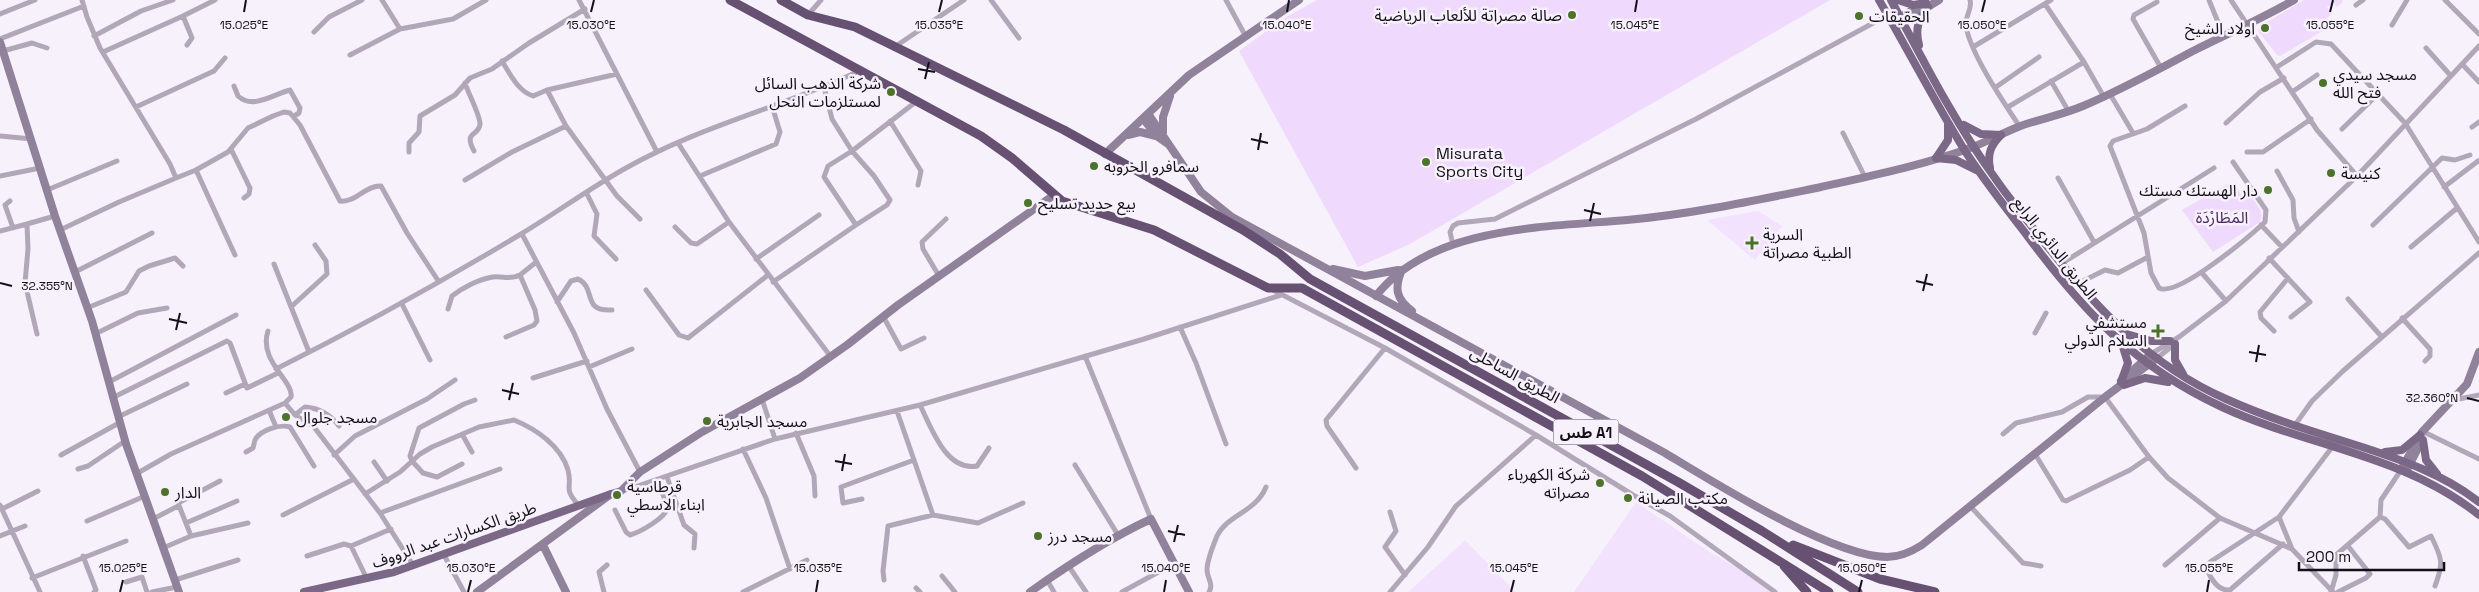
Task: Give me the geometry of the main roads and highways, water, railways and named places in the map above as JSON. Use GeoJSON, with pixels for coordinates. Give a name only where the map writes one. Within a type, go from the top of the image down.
{"type":"FeatureCollection","features":[{"type":"Feature","properties":{"kind":"highway","name":"الطريق الساحلى"},"geometry":{"type":"LineString","coordinates":[[730,0],[980,136],[1012,158],[1054,195],[1067,203],[1154,230],[1268,288],[1302,288],[1642,476],[1829,592]]}},
{"type":"Feature","properties":{"kind":"highway","name":"الطريق الساحلى"},"geometry":{"type":"LineString","coordinates":[[781,0],[808,15],[855,27],[1064,130],[1243,230],[1280,254],[1310,279],[1762,531],[1858,592]]}},
{"type":"Feature","properties":{"kind":"highway"},"geometry":{"type":"LineString","coordinates":[[1425,355],[1431,346]]}},
{"type":"Feature","properties":{"kind":"highway"},"geometry":{"type":"LineString","coordinates":[[1762,531],[1847,568],[1880,579],[1935,592]]}},
{"type":"Feature","properties":{"kind":"highway"},"geometry":{"type":"LineString","coordinates":[[1775,557],[1807,592]]}},
{"type":"Feature","properties":{"kind":"main road","name":"الطريق الدائري الرابع"},"geometry":{"type":"LineString","coordinates":[[1879,0],[1981,175],[2064,285],[2117,340],[2146,363],[2186,388],[2240,415],[2404,471],[2453,495],[2479,515]]}},
{"type":"Feature","properties":{"kind":"main road","name":"الطريق الدائري الرابع"},"geometry":{"type":"LineString","coordinates":[[1891,0],[1957,118],[1994,177],[2061,264],[2120,330],[2190,381],[2243,406],[2408,463],[2440,476],[2479,502]]}},
{"type":"Feature","properties":{"kind":"main road"},"geometry":{"type":"LineString","coordinates":[[1898,0],[1913,4],[1928,3]]}},
{"type":"Feature","properties":{"kind":"main road"},"geometry":{"type":"LineString","coordinates":[[1925,61],[1916,29],[1918,21],[1928,3]]}},
{"type":"Feature","properties":{"kind":"main road"},"geometry":{"type":"LineString","coordinates":[[1957,118],[1974,132],[1987,135],[2001,134],[1994,142],[1989,153],[1989,163],[1994,177]]}},
{"type":"Feature","properties":{"kind":"main road"},"geometry":{"type":"LineString","coordinates":[[1947,119],[1948,140],[1936,158],[1962,162],[1981,175]]}},
{"type":"Feature","properties":{"kind":"main road"},"geometry":{"type":"LineString","coordinates":[[2120,330],[2143,340],[2175,341],[2176,366],[2190,381]]}},
{"type":"Feature","properties":{"kind":"main road"},"geometry":{"type":"LineString","coordinates":[[2117,340],[2128,358],[2128,368],[2120,385],[2138,379],[2154,378],[2186,388]]}},
{"type":"Feature","properties":{"kind":"main road"},"geometry":{"type":"LineString","coordinates":[[2372,451],[2393,452],[2402,450],[2423,436],[2426,460],[2440,476]]}},
{"type":"Feature","properties":{"kind":"main road","name":"طريق الكسارات عبد الرووف"},"geometry":{"type":"LineString","coordinates":[[304,592],[367,579],[413,565],[611,494]]}},
{"type":"Feature","properties":{"kind":"place","name":"صالة مصراتة للألعاب الرياضية"},"geometry":{"type":"Point","coordinates":[1572,15]}},
{"type":"Feature","properties":{"kind":"place","name":"الحقيقات"},"geometry":{"type":"Point","coordinates":[1859,16]}},
{"type":"Feature","properties":{"kind":"place","name":"اولاد الشيخ"},"geometry":{"type":"Point","coordinates":[2265,28]}},
{"type":"Feature","properties":{"kind":"place","name":"مسجد سيدي فتح الله"},"geometry":{"type":"Point","coordinates":[2323,83]}},
{"type":"Feature","properties":{"kind":"place","name":"شركة الذهب السائل لمستلزمات النحل"},"geometry":{"type":"Point","coordinates":[891,92]}},
{"type":"Feature","properties":{"kind":"place","name":"Misurata Sports City"},"geometry":{"type":"Point","coordinates":[1426,162]}},
{"type":"Feature","properties":{"kind":"place","name":"سمافرو الخروبه"},"geometry":{"type":"Point","coordinates":[1094,166]}},
{"type":"Feature","properties":{"kind":"place","name":"كنيسة"},"geometry":{"type":"Point","coordinates":[2331,173]}},
{"type":"Feature","properties":{"kind":"place","name":"دار الهستك مستك"},"geometry":{"type":"Point","coordinates":[2268,190]}},
{"type":"Feature","properties":{"kind":"place","name":"بيع حديد تسليح"},"geometry":{"type":"Point","coordinates":[1028,203]}},
{"type":"Feature","properties":{"kind":"place","name":"السرية الطبية مصراتة"},"geometry":{"type":"Point","coordinates":[1752,243]}},
{"type":"Feature","properties":{"kind":"place","name":"مستشفي السلام الدولي"},"geometry":{"type":"Point","coordinates":[2158,331]}},
{"type":"Feature","properties":{"kind":"place","name":"مسجد جلوال"},"geometry":{"type":"Point","coordinates":[286,417]}},
{"type":"Feature","properties":{"kind":"place","name":"مسجد الجابرية"},"geometry":{"type":"Point","coordinates":[707,421]}},
{"type":"Feature","properties":{"kind":"place","name":"شركة الكهرباء مصراته"},"geometry":{"type":"Point","coordinates":[1600,483]}},
{"type":"Feature","properties":{"kind":"place","name":"الدار"},"geometry":{"type":"Point","coordinates":[165,492]}},
{"type":"Feature","properties":{"kind":"place","name":"قرطاسية ابناء الاسطي"},"geometry":{"type":"Point","coordinates":[617,495]}},
{"type":"Feature","properties":{"kind":"place","name":"مكتب الصيانة"},"geometry":{"type":"Point","coordinates":[1628,498]}},
{"type":"Feature","properties":{"kind":"place","name":"مسجد درز"},"geometry":{"type":"Point","coordinates":[1038,536]}},
{"type":"Feature","properties":{"kind":"park label","name":"المَطَارْدَة"},"geometry":{"type":"Point","coordinates":[2222,217]}}]}
